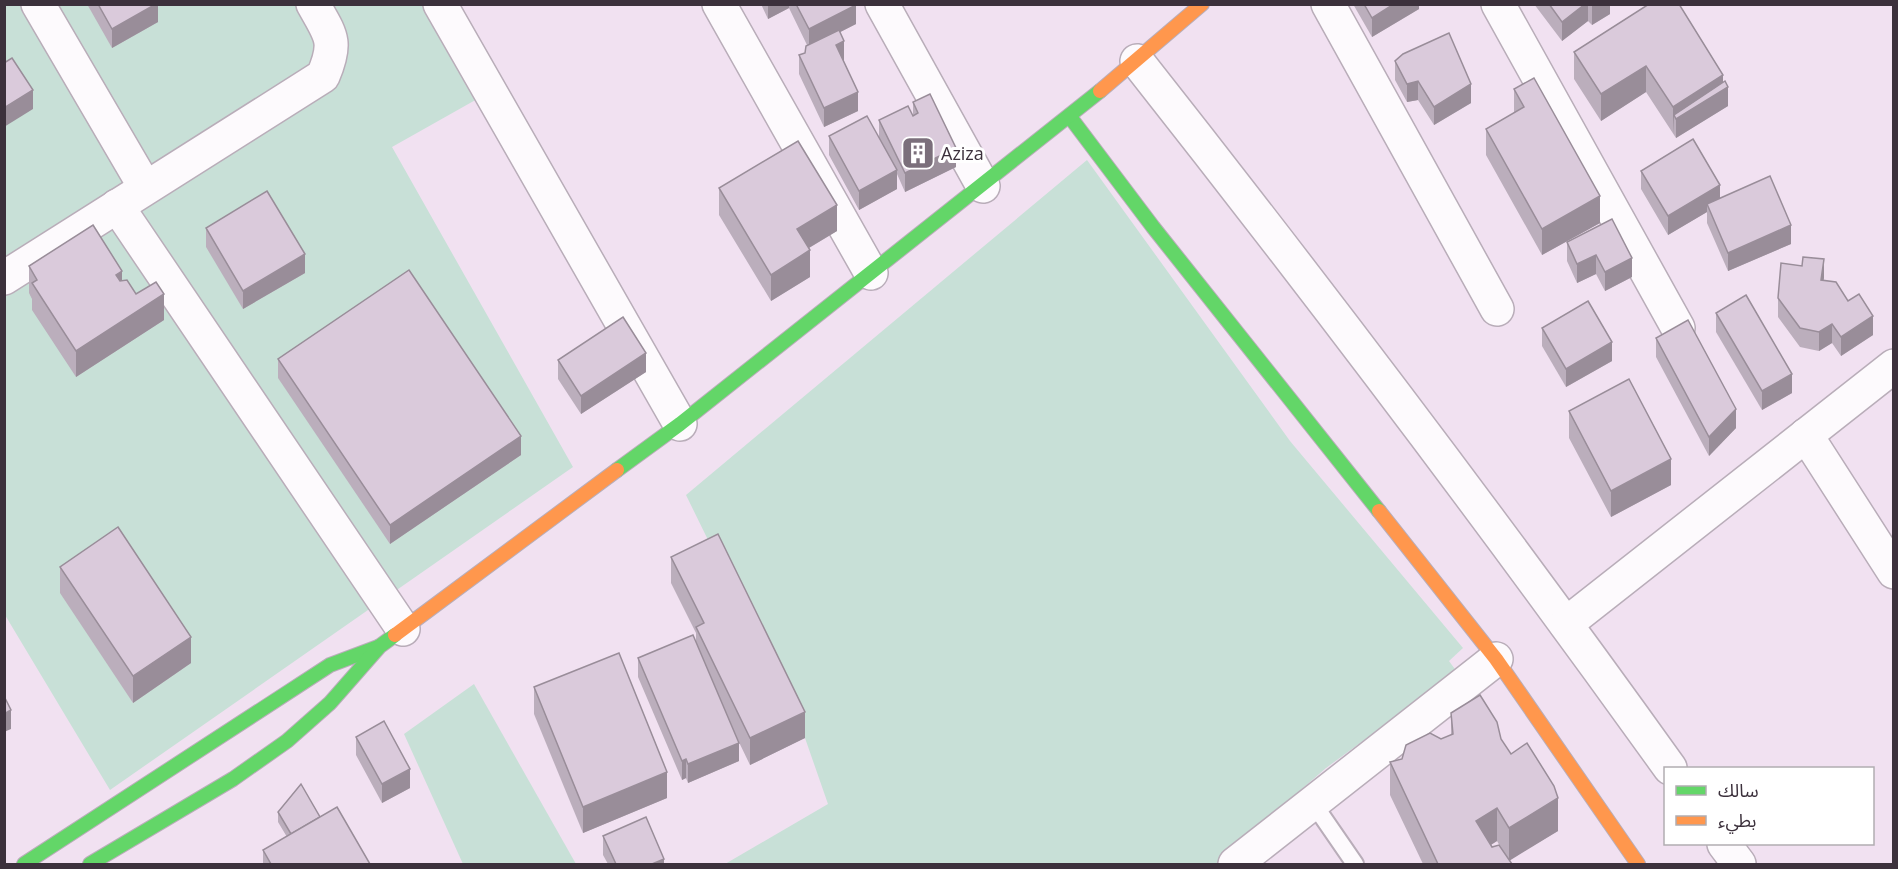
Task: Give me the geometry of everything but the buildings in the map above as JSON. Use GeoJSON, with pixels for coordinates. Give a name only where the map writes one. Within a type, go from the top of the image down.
{"type":"FeatureCollection","features":[{"type":"Feature","properties":{"kind":"street"},"geometry":{"type":"LineString","coordinates":[[38,4],[145,187]]}},
{"type":"Feature","properties":{"kind":"street"},"geometry":{"type":"LineString","coordinates":[[4,278],[323,76],[330,58],[332,38],[313,4]]}},
{"type":"Feature","properties":{"kind":"street"},"geometry":{"type":"LineString","coordinates":[[440,4],[680,424]]}},
{"type":"Feature","properties":{"kind":"street"},"geometry":{"type":"LineString","coordinates":[[719,4],[871,273]]}},
{"type":"Feature","properties":{"kind":"street"},"geometry":{"type":"LineString","coordinates":[[882,4],[983,186]]}},
{"type":"Feature","properties":{"kind":"street"},"geometry":{"type":"LineString","coordinates":[[1328,4],[1497,309]]}},
{"type":"Feature","properties":{"kind":"street"},"geometry":{"type":"LineString","coordinates":[[1498,4],[1678,328]]}},
{"type":"Feature","properties":{"kind":"street"},"geometry":{"type":"LineString","coordinates":[[90,864],[263,759],[311,721],[340,694],[392,638],[680,424],[983,186],[1137,61],[1195,7]]}},
{"type":"Feature","properties":{"kind":"street"},"geometry":{"type":"LineString","coordinates":[[1137,61],[1318,290],[1669,767]]}},
{"type":"Feature","properties":{"kind":"street"},"geometry":{"type":"LineString","coordinates":[[1070,117],[1153,227],[1496,659],[1638,864]]}},
{"type":"Feature","properties":{"kind":"street"},"geometry":{"type":"LineString","coordinates":[[117,206],[392,638]]}},
{"type":"Feature","properties":{"kind":"street"},"geometry":{"type":"LineString","coordinates":[[1566,624],[1893,366]]}},
{"type":"Feature","properties":{"kind":"street"},"geometry":{"type":"LineString","coordinates":[[1806,435],[1893,572]]}},
{"type":"Feature","properties":{"kind":"street"},"geometry":{"type":"LineString","coordinates":[[24,864],[330,665],[392,638]]}},
{"type":"Feature","properties":{"kind":"street"},"geometry":{"type":"LineString","coordinates":[[1235,864],[1496,659]]}},
{"type":"Feature","properties":{"kind":"street"},"geometry":{"type":"LineString","coordinates":[[1725,845],[1739,864]]}},
{"type":"Feature","properties":{"kind":"lane"},"geometry":{"type":"LineString","coordinates":[[1313,803],[1355,864]]}},
{"type":"Feature","properties":{"kind":"green space"},"geometry":{"type":"Polygon","coordinates":[[[5,5],[425,5],[479,98],[392,147],[573,467],[110,790],[5,615],[5,5]]]}},
{"type":"Feature","properties":{"kind":"green space"},"geometry":{"type":"Polygon","coordinates":[[[1087,160],[1290,441],[1463,648],[1449,661],[1457,672],[1326,768],[1216,864],[725,864],[828,804],[805,738],[686,495],[1087,160]]]}},
{"type":"Feature","properties":{"kind":"green space"},"geometry":{"type":"Polygon","coordinates":[[[474,684],[576,864],[463,864],[404,734],[474,684]]]}},
{"type":"Feature","properties":{"kind":"traffic: fast"},"geometry":{"type":"LineString","coordinates":[[617,470],[680,424],[1100,91]]}},
{"type":"Feature","properties":{"kind":"traffic: fast"},"geometry":{"type":"LineString","coordinates":[[1070,117],[1153,227],[1379,511]]}},
{"type":"Feature","properties":{"kind":"traffic: fast"},"geometry":{"type":"LineString","coordinates":[[90,864],[233,779],[287,741],[330,703],[380,646],[395,635]]}},
{"type":"Feature","properties":{"kind":"traffic: fast"},"geometry":{"type":"LineString","coordinates":[[24,864],[330,665],[378,647]]}},
{"type":"Feature","properties":{"kind":"traffic: slow"},"geometry":{"type":"LineString","coordinates":[[1100,91],[1202,4]]}},
{"type":"Feature","properties":{"kind":"traffic: slow"},"geometry":{"type":"LineString","coordinates":[[395,635],[617,470]]}},
{"type":"Feature","properties":{"kind":"traffic: slow"},"geometry":{"type":"LineString","coordinates":[[1379,511],[1496,659],[1638,864]]}},
{"type":"Feature","properties":{"kind":"place","name":"Aziza"},"geometry":{"type":"Point","coordinates":[918,153]}}]}
